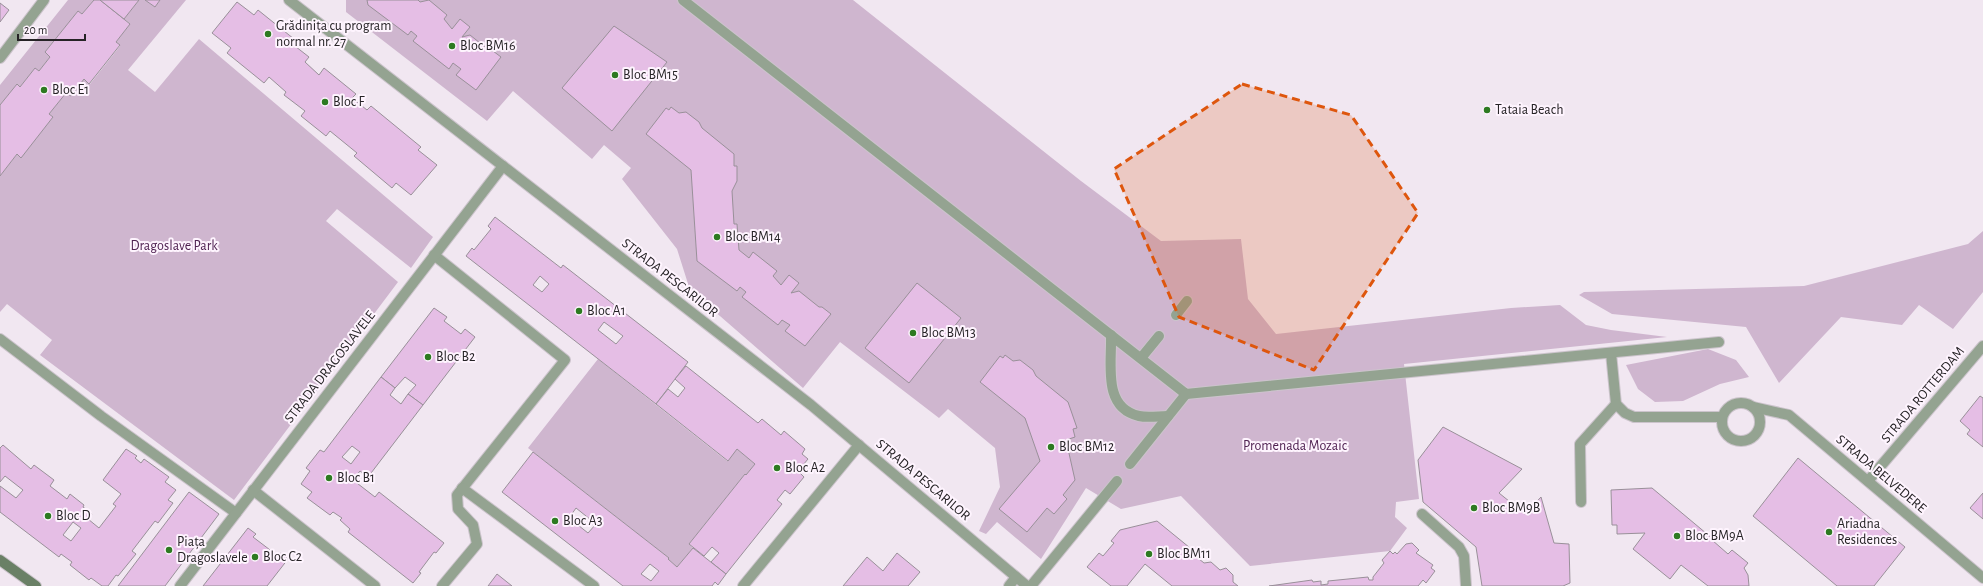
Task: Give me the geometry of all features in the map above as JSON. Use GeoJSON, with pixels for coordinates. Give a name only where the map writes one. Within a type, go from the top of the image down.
{"type":"FeatureCollection","features":[{"type":"Feature","properties":{"kind":"street"},"geometry":{"type":"LineString","coordinates":[[0,58],[44,0]]}},
{"type":"Feature","properties":{"kind":"street","name":"STRADA PESCARILOR"},"geometry":{"type":"LineString","coordinates":[[289,0],[811,405],[1027,586]]}},
{"type":"Feature","properties":{"kind":"street"},"geometry":{"type":"LineString","coordinates":[[683,0],[1186,394],[1719,342]]}},
{"type":"Feature","properties":{"kind":"street","name":"STRADA DRAGOSLAVELE"},"geometry":{"type":"LineString","coordinates":[[180,586],[502,166]]}},
{"type":"Feature","properties":{"kind":"street"},"geometry":{"type":"LineString","coordinates":[[434,256],[565,360],[457,495],[458,509],[473,525],[477,544],[442,586]]}},
{"type":"Feature","properties":{"kind":"street"},"geometry":{"type":"LineString","coordinates":[[1176,315],[1187,301]]}},
{"type":"Feature","properties":{"kind":"street"},"geometry":{"type":"LineString","coordinates":[[1111,335],[1111,381],[1112,390],[1118,402],[1128,411],[1140,416],[1168,416]]}},
{"type":"Feature","properties":{"kind":"street"},"geometry":{"type":"LineString","coordinates":[[1141,358],[1159,336]]}},
{"type":"Feature","properties":{"kind":"street"},"geometry":{"type":"LineString","coordinates":[[0,339],[101,416],[236,513]]}},
{"type":"Feature","properties":{"kind":"street","name":"STRADA ROTTERDAM"},"geometry":{"type":"LineString","coordinates":[[1868,482],[1983,346]]}},
{"type":"Feature","properties":{"kind":"street"},"geometry":{"type":"LineString","coordinates":[[1611,353],[1616,404],[1625,414],[1634,417],[1722,417],[1723,430],[1728,437],[1736,441],[1748,440],[1758,432],[1760,426],[1759,414],[1753,407]]}},
{"type":"Feature","properties":{"kind":"street"},"geometry":{"type":"LineString","coordinates":[[1130,464],[1186,394]]}},
{"type":"Feature","properties":{"kind":"street","name":"STRADA BELVEDERE"},"geometry":{"type":"LineString","coordinates":[[1722,417],[1725,410],[1731,405],[1740,402],[1753,407],[1789,415],[1983,578]]}},
{"type":"Feature","properties":{"kind":"street"},"geometry":{"type":"LineString","coordinates":[[1581,502],[1580,444],[1616,404]]}},
{"type":"Feature","properties":{"kind":"street"},"geometry":{"type":"LineString","coordinates":[[743,586],[860,445]]}},
{"type":"Feature","properties":{"kind":"street"},"geometry":{"type":"LineString","coordinates":[[1031,586],[1117,481]]}},
{"type":"Feature","properties":{"kind":"street"},"geometry":{"type":"LineString","coordinates":[[462,488],[594,586]]}},
{"type":"Feature","properties":{"kind":"street"},"geometry":{"type":"LineString","coordinates":[[253,490],[375,586]]}},
{"type":"Feature","properties":{"kind":"street"},"geometry":{"type":"LineString","coordinates":[[1422,514],[1459,547],[1464,556],[1466,586]]}},
{"type":"Feature","properties":{"kind":"street"},"geometry":{"type":"LineString","coordinates":[[0,560],[36,586]]}},
{"type":"Feature","properties":{"kind":"street"},"geometry":{"type":"LineString","coordinates":[[1009,586],[1016,577]]}},
{"type":"Feature","properties":{"kind":"highlighted area"},"geometry":{"type":"Polygon","coordinates":[[[1242,84],[1351,115],[1418,213],[1314,370],[1179,317],[1114,169],[1242,84]]]}},
{"type":"Feature","properties":{"kind":"green space"},"geometry":{"type":"Polygon","coordinates":[[[68,0],[94,0],[82,14],[78,11],[45,52],[50,57],[39,71],[35,68],[20,87],[17,84],[0,105],[0,85],[68,0]]]}},
{"type":"Feature","properties":{"kind":"green space","name":"Dragoslave Park"},"geometry":{"type":"Polygon","coordinates":[[[139,0],[145,0],[155,7],[160,0],[186,0],[128,70],[155,92],[199,39],[433,237],[411,268],[337,209],[326,221],[398,282],[234,500],[40,355],[52,340],[7,304],[0,312],[0,176],[17,154],[21,157],[53,117],[49,114],[66,93],[71,96],[84,79],[90,84],[120,46],[116,42],[130,24],[124,19],[139,0]]]}},
{"type":"Feature","properties":{"kind":"green space","name":"Promenada Mozaic"},"geometry":{"type":"Polygon","coordinates":[[[346,0],[853,0],[1081,181],[1161,241],[1241,239],[1248,299],[1276,334],[1511,308],[1560,305],[1586,325],[1611,330],[1667,337],[1404,364],[1419,499],[1396,502],[1395,517],[1407,528],[1390,551],[1250,566],[1181,496],[1121,509],[1086,488],[1041,559],[997,522],[986,534],[979,531],[1000,487],[995,448],[948,409],[939,418],[840,342],[803,388],[690,290],[677,249],[622,179],[631,168],[604,145],[592,159],[513,91],[487,121],[346,12],[346,0]]]}},
{"type":"Feature","properties":{"kind":"green space"},"geometry":{"type":"Polygon","coordinates":[[[1983,231],[1983,292],[1953,329],[1919,305],[1902,325],[1841,317],[1779,383],[1746,327],[1612,314],[1579,295],[1584,292],[1804,286],[1968,244],[1983,231]]]}},
{"type":"Feature","properties":{"kind":"green space"},"geometry":{"type":"Polygon","coordinates":[[[1708,349],[1736,360],[1749,377],[1720,384],[1683,401],[1655,402],[1638,389],[1626,365],[1708,349]]]}},
{"type":"Feature","properties":{"kind":"green space"},"geometry":{"type":"Polygon","coordinates":[[[598,359],[727,461],[737,449],[755,464],[746,475],[745,474],[689,544],[693,548],[677,567],[668,559],[669,558],[528,448],[598,359]]]}},
{"type":"Feature","properties":{"kind":"building","name":"Bloc E1"},"geometry":{"type":"Polygon","coordinates":[[[94,0],[100,0],[130,24],[116,42],[120,45],[89,84],[84,79],[71,96],[66,93],[49,114],[53,117],[21,158],[17,154],[0,176],[0,105],[17,84],[20,87],[35,68],[39,71],[50,57],[45,52],[78,11],[82,14],[94,0]]]}},
{"type":"Feature","properties":{"kind":"building"},"geometry":{"type":"Polygon","coordinates":[[[100,0],[139,0],[124,19],[100,0]]]}},
{"type":"Feature","properties":{"kind":"building"},"geometry":{"type":"Polygon","coordinates":[[[145,0],[160,0],[155,7],[145,0]]]}},
{"type":"Feature","properties":{"kind":"building","name":"Bloc BM16"},"geometry":{"type":"Polygon","coordinates":[[[367,0],[418,0],[420,2],[429,0],[447,15],[444,19],[452,29],[460,19],[470,27],[462,37],[470,35],[490,51],[493,51],[501,57],[476,90],[456,75],[461,69],[453,63],[449,69],[413,41],[417,36],[411,31],[408,35],[368,5],[367,0]]]}},
{"type":"Feature","properties":{"kind":"building","name":"Bloc F"},"geometry":{"type":"Polygon","coordinates":[[[237,2],[254,15],[258,10],[294,39],[291,43],[309,57],[305,62],[319,75],[324,68],[356,94],[352,98],[367,110],[371,106],[421,147],[418,150],[437,165],[411,195],[396,183],[392,188],[354,156],[357,153],[330,131],[326,136],[301,116],[305,111],[284,95],[286,92],[269,77],[264,83],[227,53],[231,48],[212,33],[237,2]]]}},
{"type":"Feature","properties":{"kind":"building"},"geometry":{"type":"Polygon","coordinates":[[[0,3],[9,10],[0,22],[0,3]]]}},
{"type":"Feature","properties":{"kind":"building","name":"Bloc BM15"},"geometry":{"type":"Polygon","coordinates":[[[614,26],[667,62],[612,131],[562,88],[614,26]]]}},
{"type":"Feature","properties":{"kind":"building","name":"Bloc BM14"},"geometry":{"type":"Polygon","coordinates":[[[671,107],[679,113],[686,112],[699,122],[702,128],[734,154],[734,166],[737,166],[737,181],[732,191],[734,224],[737,224],[739,250],[749,258],[753,252],[777,271],[773,276],[781,285],[789,275],[799,283],[791,293],[799,291],[819,307],[822,307],[831,314],[805,346],[785,331],[790,325],[782,320],[778,325],[742,297],[746,292],[740,287],[737,291],[697,261],[691,170],[646,134],[666,108],[669,110],[671,107]]]}},
{"type":"Feature","properties":{"kind":"building","name":"Bloc A1"},"geometry":{"type":"Polygon","coordinates":[[[495,217],[561,268],[563,265],[688,362],[656,404],[466,256],[472,248],[474,250],[491,229],[488,226],[495,217]],[[540,276],[533,285],[542,292],[549,284],[540,276]],[[604,322],[598,330],[616,344],[623,336],[604,322]]]}},
{"type":"Feature","properties":{"kind":"building","name":"Bloc BM13"},"geometry":{"type":"Polygon","coordinates":[[[917,283],[961,318],[909,383],[865,348],[917,283]]]}},
{"type":"Feature","properties":{"kind":"building","name":"Bloc B2"},"geometry":{"type":"Polygon","coordinates":[[[434,308],[447,317],[444,321],[461,334],[465,329],[475,337],[423,405],[408,394],[416,385],[405,377],[395,388],[381,377],[434,308]]]}},
{"type":"Feature","properties":{"kind":"building","name":"Bloc BM12"},"geometry":{"type":"Polygon","coordinates":[[[1005,355],[1013,361],[1020,360],[1033,370],[1036,376],[1068,402],[1077,428],[1073,429],[1075,437],[1066,440],[1075,480],[1063,495],[1067,499],[1054,514],[1047,508],[1027,532],[999,509],[1040,461],[1025,418],[980,382],[1000,356],[1003,358],[1005,355]]]}},
{"type":"Feature","properties":{"kind":"building","name":"Bloc A2"},"geometry":{"type":"Polygon","coordinates":[[[686,366],[758,423],[762,419],[781,435],[784,431],[805,449],[802,454],[808,459],[798,471],[804,477],[790,494],[785,490],[777,500],[782,504],[726,574],[711,562],[719,553],[712,547],[704,556],[689,544],[745,474],[746,475],[755,464],[737,449],[728,461],[656,404],[668,389],[678,397],[685,388],[675,379],[686,366]]]}},
{"type":"Feature","properties":{"kind":"building","name":"Bloc B1"},"geometry":{"type":"Polygon","coordinates":[[[381,377],[395,388],[390,395],[401,404],[408,394],[423,405],[368,477],[360,471],[353,480],[375,497],[379,492],[444,543],[436,553],[434,552],[419,572],[421,573],[413,583],[348,532],[350,529],[340,520],[342,518],[333,512],[330,515],[307,498],[312,492],[301,484],[310,471],[306,468],[320,450],[324,452],[381,377]],[[352,446],[342,457],[351,464],[360,452],[352,446]]]}},
{"type":"Feature","properties":{"kind":"building"},"geometry":{"type":"Polygon","coordinates":[[[1980,396],[1983,398],[1983,447],[1967,434],[1970,430],[1960,421],[1980,396]]]}},
{"type":"Feature","properties":{"kind":"building","name":"Bloc BM9B"},"geometry":{"type":"Polygon","coordinates":[[[1443,427],[1522,469],[1499,493],[1525,514],[1541,497],[1554,543],[1569,544],[1570,583],[1563,586],[1482,586],[1476,547],[1423,502],[1418,460],[1443,427]]]}},
{"type":"Feature","properties":{"kind":"building","name":"Bloc D"},"geometry":{"type":"Polygon","coordinates":[[[3,445],[31,469],[34,465],[54,480],[50,486],[67,499],[70,494],[84,505],[83,507],[92,514],[88,519],[99,528],[116,506],[113,504],[121,494],[103,480],[126,449],[137,456],[135,458],[141,463],[144,459],[169,477],[165,482],[176,490],[168,500],[173,503],[158,523],[155,521],[132,551],[136,554],[118,576],[116,575],[108,586],[102,586],[91,578],[89,580],[70,565],[72,562],[61,554],[59,557],[0,512],[0,486],[16,498],[23,490],[5,476],[0,482],[0,448],[3,445]],[[73,522],[63,535],[71,541],[81,528],[73,522]]]}},
{"type":"Feature","properties":{"kind":"building","name":"Bloc A3"},"geometry":{"type":"Polygon","coordinates":[[[533,452],[669,558],[668,559],[677,567],[693,548],[726,574],[718,585],[715,582],[712,586],[623,586],[502,492],[533,452]],[[576,508],[569,518],[588,533],[596,524],[576,508]],[[650,564],[641,574],[651,581],[659,571],[650,564]]]}},
{"type":"Feature","properties":{"kind":"building","name":"Ariadna Residences"},"geometry":{"type":"Polygon","coordinates":[[[1798,458],[1905,547],[1874,586],[1837,586],[1753,516],[1798,458]]]}},
{"type":"Feature","properties":{"kind":"building","name":"Bloc BM9A"},"geometry":{"type":"Polygon","coordinates":[[[1652,488],[1713,539],[1712,540],[1728,554],[1732,550],[1748,563],[1744,568],[1748,575],[1749,586],[1708,586],[1681,565],[1670,579],[1633,549],[1645,533],[1617,534],[1617,525],[1612,525],[1611,490],[1652,488]]]}},
{"type":"Feature","properties":{"kind":"building","name":"Piața Dragoslavele"},"geometry":{"type":"Polygon","coordinates":[[[189,492],[219,514],[165,586],[118,586],[189,492]]]}},
{"type":"Feature","properties":{"kind":"building"},"geometry":{"type":"Polygon","coordinates":[[[1983,493],[1983,519],[1970,508],[1983,493]]]}},
{"type":"Feature","properties":{"kind":"building","name":"Bloc BM11"},"geometry":{"type":"Polygon","coordinates":[[[1157,521],[1195,552],[1193,554],[1204,563],[1211,562],[1220,570],[1226,568],[1233,575],[1233,582],[1238,586],[1172,586],[1145,564],[1127,586],[1111,586],[1087,567],[1099,553],[1103,556],[1114,543],[1111,541],[1120,530],[1157,521]]]}},
{"type":"Feature","properties":{"kind":"building","name":"Bloc C2"},"geometry":{"type":"Polygon","coordinates":[[[248,528],[256,534],[253,537],[278,556],[280,553],[288,559],[267,586],[203,586],[248,528]]]}},
{"type":"Feature","properties":{"kind":"building"},"geometry":{"type":"Polygon","coordinates":[[[1412,543],[1419,550],[1416,553],[1433,565],[1431,568],[1435,571],[1426,583],[1423,580],[1418,586],[1269,586],[1312,580],[1313,582],[1321,581],[1321,585],[1328,584],[1328,581],[1368,577],[1369,580],[1373,580],[1373,577],[1384,563],[1382,560],[1390,551],[1393,554],[1395,552],[1397,554],[1406,544],[1412,543]]]}},
{"type":"Feature","properties":{"kind":"building"},"geometry":{"type":"Polygon","coordinates":[[[897,553],[920,572],[908,586],[843,586],[867,557],[883,571],[897,553]]]}},
{"type":"Feature","properties":{"kind":"building"},"geometry":{"type":"Polygon","coordinates":[[[497,574],[512,586],[488,586],[497,574]]]}},
{"type":"Feature","properties":{"kind":"place","name":"Grădinița cu program normal nr. 27"},"geometry":{"type":"Point","coordinates":[268,34]}},
{"type":"Feature","properties":{"kind":"place","name":"Bloc BM16"},"geometry":{"type":"Point","coordinates":[452,46]}},
{"type":"Feature","properties":{"kind":"place","name":"Bloc BM15"},"geometry":{"type":"Point","coordinates":[615,75]}},
{"type":"Feature","properties":{"kind":"place","name":"Bloc E1"},"geometry":{"type":"Point","coordinates":[44,90]}},
{"type":"Feature","properties":{"kind":"place","name":"Bloc F"},"geometry":{"type":"Point","coordinates":[325,102]}},
{"type":"Feature","properties":{"kind":"place","name":"Tataia Beach"},"geometry":{"type":"Point","coordinates":[1487,110]}},
{"type":"Feature","properties":{"kind":"place","name":"Bloc BM14"},"geometry":{"type":"Point","coordinates":[717,237]}},
{"type":"Feature","properties":{"kind":"place","name":"Bloc A1"},"geometry":{"type":"Point","coordinates":[579,311]}},
{"type":"Feature","properties":{"kind":"place","name":"Bloc BM13"},"geometry":{"type":"Point","coordinates":[913,333]}},
{"type":"Feature","properties":{"kind":"place","name":"Bloc B2"},"geometry":{"type":"Point","coordinates":[428,357]}},
{"type":"Feature","properties":{"kind":"place","name":"Bloc BM12"},"geometry":{"type":"Point","coordinates":[1051,447]}},
{"type":"Feature","properties":{"kind":"place","name":"Bloc A2"},"geometry":{"type":"Point","coordinates":[777,468]}},
{"type":"Feature","properties":{"kind":"place","name":"Bloc B1"},"geometry":{"type":"Point","coordinates":[329,478]}},
{"type":"Feature","properties":{"kind":"place","name":"Bloc BM9B"},"geometry":{"type":"Point","coordinates":[1474,508]}},
{"type":"Feature","properties":{"kind":"place","name":"Bloc D"},"geometry":{"type":"Point","coordinates":[48,516]}},
{"type":"Feature","properties":{"kind":"place","name":"Bloc A3"},"geometry":{"type":"Point","coordinates":[555,521]}},
{"type":"Feature","properties":{"kind":"place","name":"Ariadna Residences"},"geometry":{"type":"Point","coordinates":[1829,532]}},
{"type":"Feature","properties":{"kind":"place","name":"Bloc BM9A"},"geometry":{"type":"Point","coordinates":[1677,536]}},
{"type":"Feature","properties":{"kind":"place","name":"Piața Dragoslavele"},"geometry":{"type":"Point","coordinates":[169,550]}},
{"type":"Feature","properties":{"kind":"place","name":"Bloc BM11"},"geometry":{"type":"Point","coordinates":[1149,554]}},
{"type":"Feature","properties":{"kind":"place","name":"Bloc C2"},"geometry":{"type":"Point","coordinates":[255,557]}}]}
